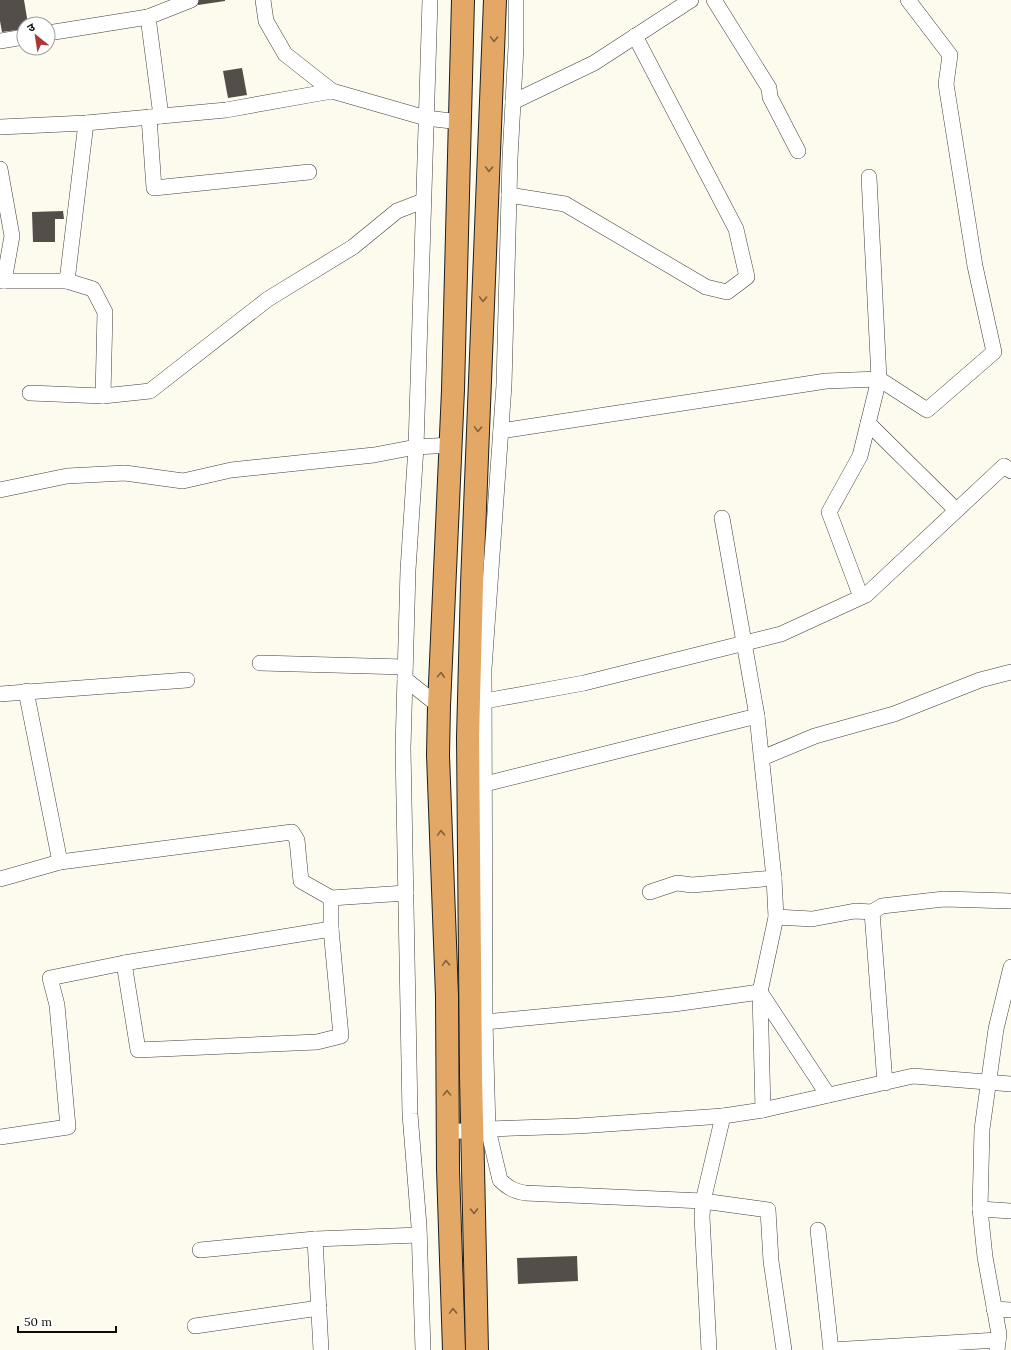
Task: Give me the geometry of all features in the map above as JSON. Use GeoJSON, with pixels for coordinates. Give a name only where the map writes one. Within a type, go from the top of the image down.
{"type":"FeatureCollection","features":[{"type":"Feature","properties":{"kind":"highway"},"geometry":{"type":"LineString","coordinates":[[454,1350],[448,1169],[447,996],[438,755],[451,445],[463,0]]}},
{"type":"Feature","properties":{"kind":"highway"},"geometry":{"type":"LineString","coordinates":[[477,1350],[473,1172],[480,1129],[468,737],[477,673],[472,584],[495,0]]}},
{"type":"Feature","properties":{"kind":"street"},"geometry":{"type":"LineString","coordinates":[[56,32],[148,17],[191,0]]}},
{"type":"Feature","properties":{"kind":"street"},"geometry":{"type":"LineString","coordinates":[[263,0],[266,20],[285,54],[332,91],[426,118],[460,122]]}},
{"type":"Feature","properties":{"kind":"street"},"geometry":{"type":"LineString","coordinates":[[423,1350],[419,1235],[410,1114],[403,748],[408,570],[416,447],[430,0]]}},
{"type":"Feature","properties":{"kind":"street"},"geometry":{"type":"LineString","coordinates":[[516,0],[516,47],[510,158],[504,385],[501,431],[477,673],[485,701],[485,1022],[480,1129],[500,1180],[510,1189],[517,1191],[532,1193],[703,1200],[768,1210],[771,1261],[784,1350]]}},
{"type":"Feature","properties":{"kind":"street"},"geometry":{"type":"LineString","coordinates":[[513,102],[594,63],[691,0]]}},
{"type":"Feature","properties":{"kind":"street"},"geometry":{"type":"LineString","coordinates":[[714,0],[769,88],[770,97],[798,151]]}},
{"type":"Feature","properties":{"kind":"street"},"geometry":{"type":"LineString","coordinates":[[501,431],[826,381],[879,379],[927,410],[994,352],[975,266],[946,84],[950,55],[908,0]]}},
{"type":"Feature","properties":{"kind":"street"},"geometry":{"type":"LineString","coordinates":[[148,17],[155,116],[154,188],[309,172]]}},
{"type":"Feature","properties":{"kind":"street"},"geometry":{"type":"LineString","coordinates":[[509,194],[565,204],[706,286],[727,292],[747,277],[736,230],[635,36]]}},
{"type":"Feature","properties":{"kind":"street"},"geometry":{"type":"LineString","coordinates":[[0,41],[16,38]]}},
{"type":"Feature","properties":{"kind":"street"},"geometry":{"type":"LineString","coordinates":[[0,127],[86,123],[226,110],[332,91]]}},
{"type":"Feature","properties":{"kind":"street"},"geometry":{"type":"LineString","coordinates":[[67,281],[86,123]]}},
{"type":"Feature","properties":{"kind":"street"},"geometry":{"type":"LineString","coordinates":[[490,145],[510,158]]}},
{"type":"Feature","properties":{"kind":"street"},"geometry":{"type":"LineString","coordinates":[[0,169],[12,236],[2,281],[67,281],[93,289],[104,312],[102,396]]}},
{"type":"Feature","properties":{"kind":"street"},"geometry":{"type":"LineString","coordinates":[[861,597],[829,512],[860,456],[879,379],[869,177]]}},
{"type":"Feature","properties":{"kind":"street"},"geometry":{"type":"LineString","coordinates":[[30,393],[102,396],[150,391],[268,299],[353,247],[397,210],[423,201]]}},
{"type":"Feature","properties":{"kind":"street"},"geometry":{"type":"LineString","coordinates":[[868,423],[956,510]]}},
{"type":"Feature","properties":{"kind":"street"},"geometry":{"type":"LineString","coordinates":[[0,490],[67,476],[125,473],[183,481],[231,470],[374,455],[416,447],[451,445]]}},
{"type":"Feature","properties":{"kind":"street"},"geometry":{"type":"LineString","coordinates":[[485,701],[584,683],[781,634],[866,595],[1004,466],[1011,471]]}},
{"type":"Feature","properties":{"kind":"street"},"geometry":{"type":"LineString","coordinates":[[722,518],[757,716],[774,878],[776,917],[760,992],[763,1110]]}},
{"type":"Feature","properties":{"kind":"street"},"geometry":{"type":"LineString","coordinates":[[260,663],[405,673],[439,706]]}},
{"type":"Feature","properties":{"kind":"street"},"geometry":{"type":"LineString","coordinates":[[762,758],[815,736],[894,714],[980,680],[1011,672]]}},
{"type":"Feature","properties":{"kind":"street"},"geometry":{"type":"LineString","coordinates":[[0,694],[187,680]]}},
{"type":"Feature","properties":{"kind":"street"},"geometry":{"type":"LineString","coordinates":[[26,691],[60,862]]}},
{"type":"Feature","properties":{"kind":"street"},"geometry":{"type":"LineString","coordinates":[[485,784],[757,716]]}},
{"type":"Feature","properties":{"kind":"street"},"geometry":{"type":"LineString","coordinates":[[0,879],[60,862],[292,832],[297,840],[302,882],[331,898],[406,894]]}},
{"type":"Feature","properties":{"kind":"street"},"geometry":{"type":"LineString","coordinates":[[650,892],[677,884],[692,885],[774,878]]}},
{"type":"Feature","properties":{"kind":"street"},"geometry":{"type":"LineString","coordinates":[[124,963],[138,1050],[317,1042],[341,1036],[331,929],[331,898]]}},
{"type":"Feature","properties":{"kind":"street"},"geometry":{"type":"LineString","coordinates":[[776,917],[812,919],[855,911],[872,912],[882,906],[944,899],[1011,901]]}},
{"type":"Feature","properties":{"kind":"street"},"geometry":{"type":"LineString","coordinates":[[872,912],[885,1082]]}},
{"type":"Feature","properties":{"kind":"street"},"geometry":{"type":"LineString","coordinates":[[0,1138],[68,1127],[57,1005],[50,978],[124,963],[331,929]]}},
{"type":"Feature","properties":{"kind":"street"},"geometry":{"type":"LineString","coordinates":[[818,1230],[831,1350],[998,1345],[999,1334],[985,1257],[980,1209],[982,1129],[996,1030],[1006,1007],[1011,967]]}},
{"type":"Feature","properties":{"kind":"street"},"geometry":{"type":"LineString","coordinates":[[485,1022],[674,1004],[760,992]]}},
{"type":"Feature","properties":{"kind":"street"},"geometry":{"type":"LineString","coordinates":[[760,992],[828,1095]]}},
{"type":"Feature","properties":{"kind":"street"},"geometry":{"type":"LineString","coordinates":[[448,1132],[480,1129],[578,1126],[723,1116],[763,1110],[913,1076],[1011,1084]]}},
{"type":"Feature","properties":{"kind":"street"},"geometry":{"type":"LineString","coordinates":[[709,1350],[702,1217],[703,1200],[723,1116]]}},
{"type":"Feature","properties":{"kind":"street"},"geometry":{"type":"LineString","coordinates":[[980,1209],[1011,1211]]}},
{"type":"Feature","properties":{"kind":"street"},"geometry":{"type":"LineString","coordinates":[[200,1250],[315,1239],[419,1235]]}},
{"type":"Feature","properties":{"kind":"street"},"geometry":{"type":"LineString","coordinates":[[315,1239],[321,1350]]}},
{"type":"Feature","properties":{"kind":"street"},"geometry":{"type":"LineString","coordinates":[[195,1326],[319,1308]]}},
{"type":"Feature","properties":{"kind":"street"},"geometry":{"type":"LineString","coordinates":[[994,1309],[1011,1310]]}},
{"type":"Feature","properties":{"kind":"building"},"geometry":{"type":"Polygon","coordinates":[[[0,0],[24,0],[27,16],[16,16],[16,30],[2,32],[0,21],[0,0]]]}},
{"type":"Feature","properties":{"kind":"building"},"geometry":{"type":"Polygon","coordinates":[[[197,0],[225,0],[225,1],[198,5],[197,0]]]}},
{"type":"Feature","properties":{"kind":"building"},"geometry":{"type":"Polygon","coordinates":[[[242,68],[247,95],[228,98],[223,71],[242,68]]]}},
{"type":"Feature","properties":{"kind":"building"},"geometry":{"type":"Polygon","coordinates":[[[63,211],[64,219],[55,219],[55,242],[33,242],[32,212],[63,211]]]}},
{"type":"Feature","properties":{"kind":"building"},"geometry":{"type":"Polygon","coordinates":[[[577,1256],[578,1281],[518,1284],[517,1258],[577,1256]]]}}]}
